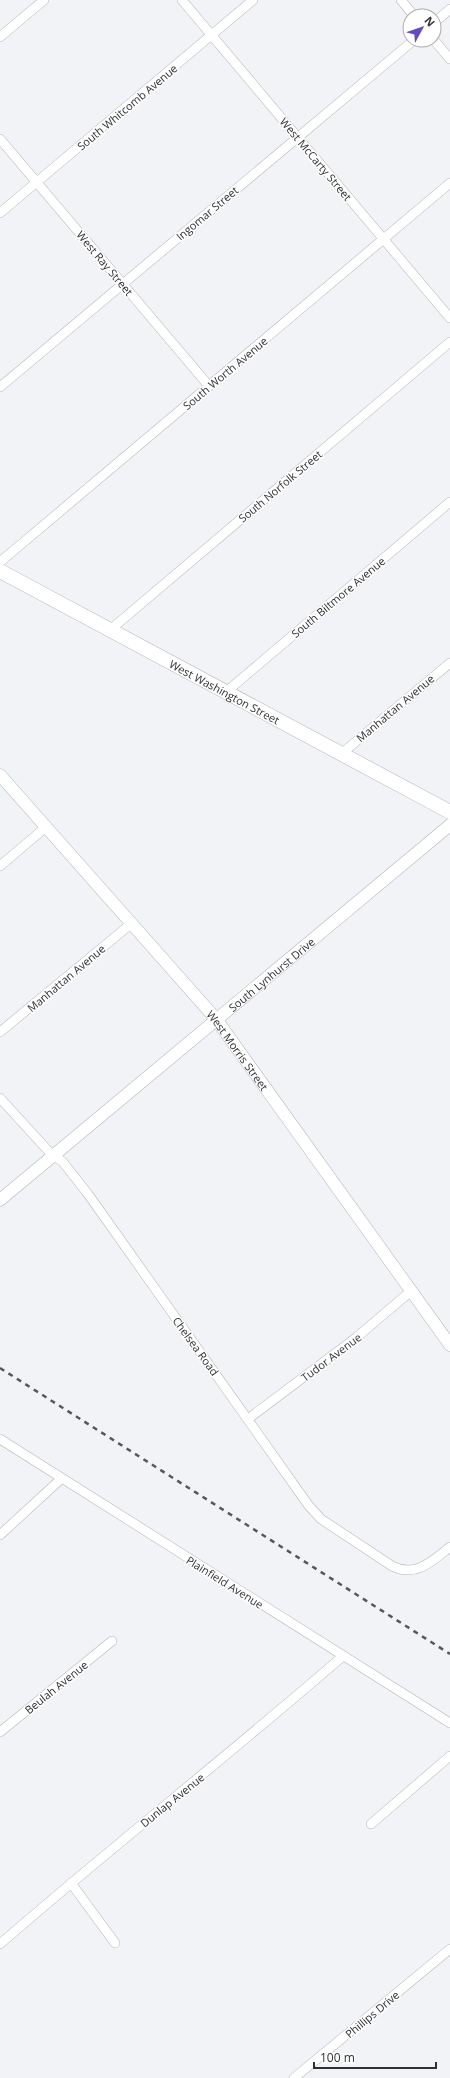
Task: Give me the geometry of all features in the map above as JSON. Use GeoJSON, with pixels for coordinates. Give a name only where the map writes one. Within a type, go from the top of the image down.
{"type":"FeatureCollection","features":[{"type":"Feature","properties":{"kind":"main road","name":"West Washington Street"},"geometry":{"type":"LineString","coordinates":[[0,571],[450,812]]}},
{"type":"Feature","properties":{"kind":"main road","name":"West Morris Street"},"geometry":{"type":"LineString","coordinates":[[0,775],[216,1019],[450,1345]]}},
{"type":"Feature","properties":{"kind":"main road","name":"South Lynhurst Drive"},"geometry":{"type":"LineString","coordinates":[[0,1200],[450,825]]}},
{"type":"Feature","properties":{"kind":"street"},"geometry":{"type":"LineString","coordinates":[[0,37],[44,0]]}},
{"type":"Feature","properties":{"kind":"street","name":"West McCarty Street"},"geometry":{"type":"LineString","coordinates":[[182,0],[450,318]]}},
{"type":"Feature","properties":{"kind":"street","name":"South Whitcomb Avenue"},"geometry":{"type":"LineString","coordinates":[[0,213],[253,0]]}},
{"type":"Feature","properties":{"kind":"street"},"geometry":{"type":"LineString","coordinates":[[401,0],[408,8]]}},
{"type":"Feature","properties":{"kind":"street"},"geometry":{"type":"LineString","coordinates":[[442,16],[450,9]]}},
{"type":"Feature","properties":{"kind":"street","name":"Ingomar Street"},"geometry":{"type":"LineString","coordinates":[[0,387],[404,48]]}},
{"type":"Feature","properties":{"kind":"street"},"geometry":{"type":"LineString","coordinates":[[441,48],[450,59]]}},
{"type":"Feature","properties":{"kind":"street","name":"West Ray Street"},"geometry":{"type":"LineString","coordinates":[[0,139],[209,386]]}},
{"type":"Feature","properties":{"kind":"street","name":"South Worth Avenue"},"geometry":{"type":"LineString","coordinates":[[0,562],[450,183]]}},
{"type":"Feature","properties":{"kind":"street","name":"South Norfolk Street"},"geometry":{"type":"LineString","coordinates":[[110,630],[450,342]]}},
{"type":"Feature","properties":{"kind":"street","name":"South Biltmore Avenue"},"geometry":{"type":"LineString","coordinates":[[226,692],[450,502]]}},
{"type":"Feature","properties":{"kind":"street","name":"Manhattan Avenue"},"geometry":{"type":"LineString","coordinates":[[341,754],[450,663]]}},
{"type":"Feature","properties":{"kind":"street"},"geometry":{"type":"LineString","coordinates":[[0,866],[46,827]]}},
{"type":"Feature","properties":{"kind":"street","name":"Manhattan Avenue"},"geometry":{"type":"LineString","coordinates":[[0,1032],[132,923]]}},
{"type":"Feature","properties":{"kind":"street","name":"Chelsea Road"},"geometry":{"type":"LineString","coordinates":[[0,1098],[53,1156],[62,1161],[88,1194],[301,1496],[317,1516],[392,1566],[409,1571],[421,1567],[450,1547]]}},
{"type":"Feature","properties":{"kind":"street","name":"Tudor Avenue"},"geometry":{"type":"LineString","coordinates":[[248,1419],[356,1338],[411,1292]]}},
{"type":"Feature","properties":{"kind":"street","name":"Plainfield Avenue"},"geometry":{"type":"LineString","coordinates":[[0,1439],[450,1723]]}},
{"type":"Feature","properties":{"kind":"street"},"geometry":{"type":"LineString","coordinates":[[0,1534],[62,1478]]}},
{"type":"Feature","properties":{"kind":"street","name":"Beulah Avenue"},"geometry":{"type":"LineString","coordinates":[[0,1732],[112,1641]]}},
{"type":"Feature","properties":{"kind":"street","name":"Dunlap Avenue"},"geometry":{"type":"LineString","coordinates":[[0,1944],[71,1883],[201,1777],[343,1656]]}},
{"type":"Feature","properties":{"kind":"street"},"geometry":{"type":"LineString","coordinates":[[371,1824],[450,1756]]}},
{"type":"Feature","properties":{"kind":"street"},"geometry":{"type":"LineString","coordinates":[[71,1883],[115,1943]]}},
{"type":"Feature","properties":{"kind":"street","name":"Phillips Drive"},"geometry":{"type":"LineString","coordinates":[[294,2078],[450,1949]]}},
{"type":"Feature","properties":{"kind":"railway"},"geometry":{"type":"LineString","coordinates":[[0,1368],[450,1654]]}}]}
